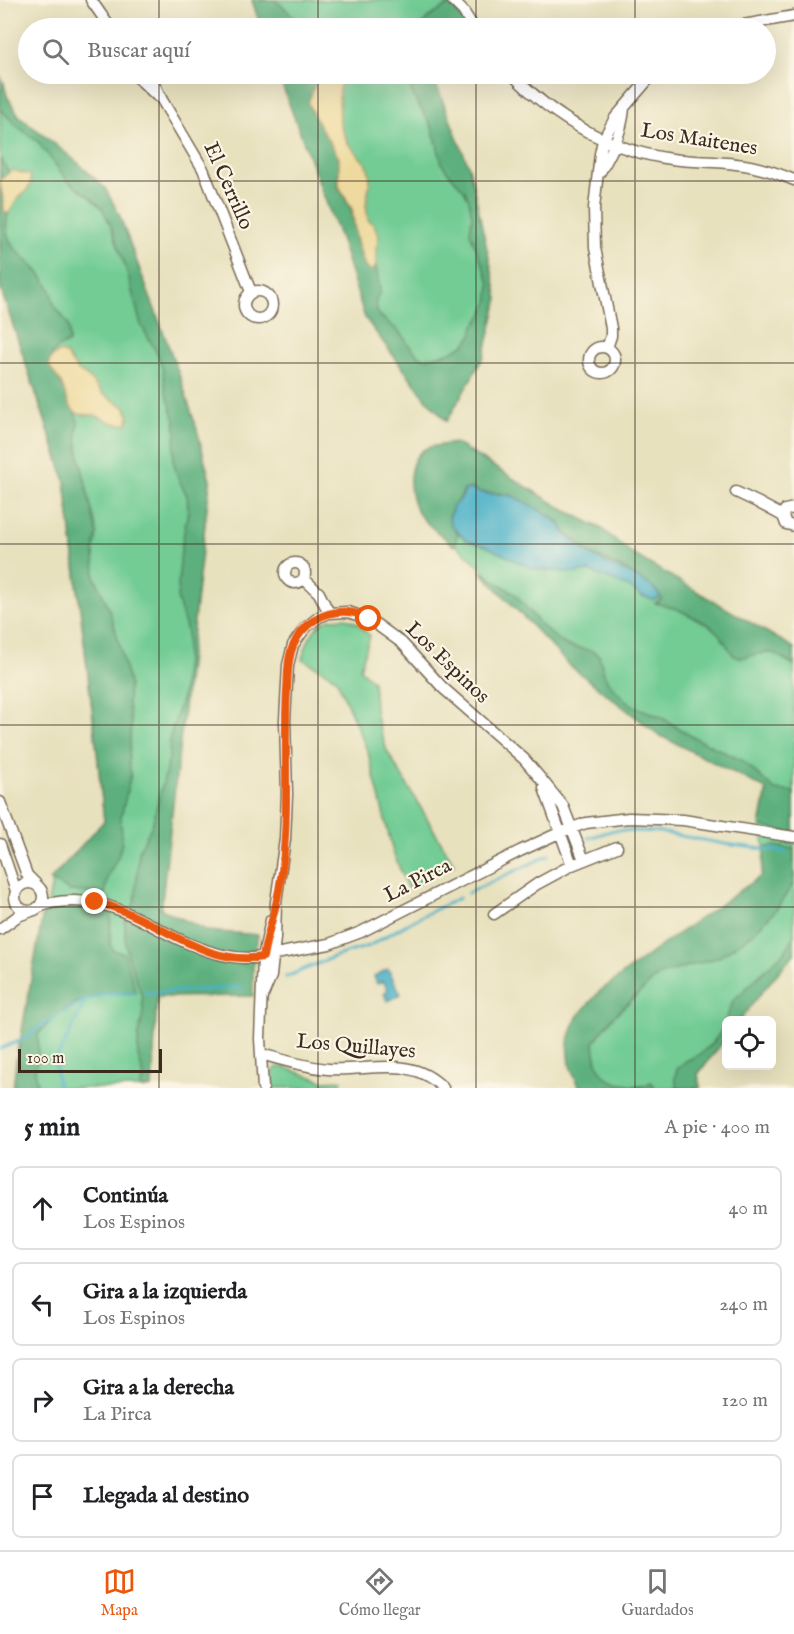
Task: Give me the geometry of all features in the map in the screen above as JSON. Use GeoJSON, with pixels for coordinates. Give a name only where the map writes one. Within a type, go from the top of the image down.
{"type":"FeatureCollection","features":[{"type":"Feature","properties":{"kind":"street"},"geometry":{"type":"LineString","coordinates":[[91,0],[104,18]]}},
{"type":"Feature","properties":{"kind":"street"},"geometry":{"type":"LineString","coordinates":[[452,0],[462,5]]}},
{"type":"Feature","properties":{"kind":"street"},"geometry":{"type":"LineString","coordinates":[[776,19],[794,16]]}},
{"type":"Feature","properties":{"kind":"street","name":"El Cerrillo"},"geometry":{"type":"LineString","coordinates":[[145,84],[162,100]]}},
{"type":"Feature","properties":{"kind":"street","name":"El Cerrillo"},"geometry":{"type":"LineString","coordinates":[[154,84],[203,169],[251,292]]}},
{"type":"Feature","properties":{"kind":"street","name":"Los Maitenes"},"geometry":{"type":"LineString","coordinates":[[521,84],[554,110],[603,140],[655,156],[692,162],[756,167],[794,180]]}},
{"type":"Feature","properties":{"kind":"street"},"geometry":{"type":"LineString","coordinates":[[607,348],[611,328],[595,248],[594,208],[600,153],[603,140],[615,118],[644,84]]}},
{"type":"Feature","properties":{"kind":"street"},"geometry":{"type":"LineString","coordinates":[[598,175],[610,156],[623,125],[624,108]]}},
{"type":"Feature","properties":{"kind":"street"},"geometry":{"type":"LineString","coordinates":[[736,492],[783,516]]}},
{"type":"Feature","properties":{"kind":"street"},"geometry":{"type":"LineString","coordinates":[[794,508],[785,510],[783,516],[786,524],[794,526]]}},
{"type":"Feature","properties":{"kind":"street"},"geometry":{"type":"LineString","coordinates":[[262,1088],[260,1039],[262,998],[271,976],[268,956],[285,839],[287,794],[285,720],[288,665],[293,645],[305,628],[319,617],[329,614],[319,593],[303,579]]}},
{"type":"Feature","properties":{"kind":"street","name":"Los Espinos"},"geometry":{"type":"LineString","coordinates":[[329,614],[348,612],[369,619],[402,643],[443,688],[524,759],[563,806],[584,860]]}},
{"type":"Feature","properties":{"kind":"street","name":"Los Espinos"},"geometry":{"type":"LineString","coordinates":[[541,779],[572,865]]}},
{"type":"Feature","properties":{"kind":"street"},"geometry":{"type":"LineString","coordinates":[[0,802],[27,875],[43,894],[42,902],[35,910],[27,911],[19,907],[0,844]]}},
{"type":"Feature","properties":{"kind":"street","name":"La Pirca"},"geometry":{"type":"LineString","coordinates":[[39,888],[50,898],[95,902],[115,908],[180,940],[209,951],[244,959],[329,944],[361,932],[561,832],[586,823],[629,818],[684,820],[794,837]]}},
{"type":"Feature","properties":{"kind":"street"},"geometry":{"type":"LineString","coordinates":[[494,914],[537,884],[572,865],[617,847]]}},
{"type":"Feature","properties":{"kind":"street"},"geometry":{"type":"LineString","coordinates":[[16,895],[23,884],[32,884],[39,888]]}},
{"type":"Feature","properties":{"kind":"street","name":"La Pirca"},"geometry":{"type":"LineString","coordinates":[[3,927],[14,909],[16,895]]}},
{"type":"Feature","properties":{"kind":"street","name":"La Pirca"},"geometry":{"type":"LineString","coordinates":[[3,927],[18,916],[47,904],[65,901]]}},
{"type":"Feature","properties":{"kind":"street","name":"Los Quillayes"},"geometry":{"type":"LineString","coordinates":[[261,1053],[292,1063],[330,1069],[395,1066],[409,1068],[426,1074],[443,1088]]}},
{"type":"Feature","properties":{"kind":"green space"},"geometry":{"type":"Polygon","coordinates":[[[252,0],[449,0],[464,18],[258,18],[252,0]]]}},
{"type":"Feature","properties":{"kind":"green space"},"geometry":{"type":"Polygon","coordinates":[[[252,0],[274,0],[294,18],[258,18],[252,0]]]}},
{"type":"Feature","properties":{"kind":"green space"},"geometry":{"type":"Polygon","coordinates":[[[450,4],[461,18],[428,18],[450,4]]]}},
{"type":"Feature","properties":{"kind":"green space"},"geometry":{"type":"Polygon","coordinates":[[[0,75],[6,96],[20,117],[104,188],[210,480],[161,910],[152,1088],[13,1088],[18,1046],[37,990],[45,916],[53,879],[104,821],[65,480],[0,286],[0,75]]]}},
{"type":"Feature","properties":{"kind":"green space"},"geometry":{"type":"Polygon","coordinates":[[[4,83],[7,96],[18,115],[77,162],[105,188],[119,214],[180,377],[210,481],[161,909],[208,931],[258,935],[253,964],[253,996],[157,997],[152,1088],[139,1088],[144,1077],[138,1056],[138,1040],[143,1012],[142,997],[128,956],[125,922],[135,901],[139,851],[152,825],[169,759],[170,737],[182,697],[187,631],[177,598],[181,550],[188,510],[187,496],[178,478],[173,460],[175,421],[165,388],[163,371],[158,355],[141,325],[126,269],[111,226],[102,208],[68,181],[38,142],[0,109],[0,96],[4,83]]]}},
{"type":"Feature","properties":{"kind":"green space"},"geometry":{"type":"Polygon","coordinates":[[[282,84],[435,84],[469,168],[497,299],[483,356],[446,421],[365,317],[342,242],[282,84]]]}},
{"type":"Feature","properties":{"kind":"green space"},"geometry":{"type":"Polygon","coordinates":[[[282,84],[315,84],[308,103],[339,158],[338,186],[351,209],[356,238],[365,267],[372,271],[376,266],[380,291],[376,301],[377,312],[425,359],[451,352],[465,344],[472,335],[474,325],[488,304],[490,284],[470,233],[472,217],[469,200],[464,190],[442,164],[431,125],[414,98],[410,85],[436,84],[469,167],[498,299],[484,356],[447,421],[427,400],[365,318],[342,244],[282,84]]]}},
{"type":"Feature","properties":{"kind":"green space"},"geometry":{"type":"Polygon","coordinates":[[[0,158],[8,171],[3,193],[8,214],[6,225],[11,242],[48,285],[54,305],[69,327],[69,342],[52,354],[51,366],[78,421],[79,454],[97,533],[94,551],[95,577],[109,609],[129,683],[131,774],[121,817],[122,843],[108,876],[105,894],[70,891],[50,880],[104,821],[65,481],[0,287],[0,158]]]}},
{"type":"Feature","properties":{"kind":"green space"},"geometry":{"type":"Polygon","coordinates":[[[455,443],[563,509],[602,529],[634,555],[794,648],[794,665],[767,652],[741,658],[734,656],[719,634],[709,625],[677,609],[655,603],[662,599],[656,590],[626,570],[589,553],[551,516],[508,494],[479,492],[472,488],[464,490],[449,516],[452,527],[458,534],[454,546],[426,522],[417,511],[410,481],[411,470],[419,453],[430,447],[455,443]]]}},
{"type":"Feature","properties":{"kind":"green space"},"geometry":{"type":"Polygon","coordinates":[[[445,449],[794,648],[794,954],[730,1016],[722,1016],[722,1043],[698,1074],[700,1088],[580,1088],[569,1043],[762,876],[765,853],[761,823],[767,788],[660,734],[437,529],[445,449]]]}},
{"type":"Feature","properties":{"kind":"green space"},"geometry":{"type":"Polygon","coordinates":[[[480,571],[515,594],[541,625],[557,639],[568,646],[592,651],[599,655],[609,683],[627,702],[661,717],[691,736],[743,761],[775,790],[794,792],[794,834],[760,826],[766,789],[659,735],[569,665],[480,571]]]}},
{"type":"Feature","properties":{"kind":"green space"},"geometry":{"type":"Polygon","coordinates":[[[346,618],[357,623],[370,636],[360,669],[373,681],[376,717],[387,751],[454,864],[408,889],[393,852],[368,752],[336,678],[302,659],[308,641],[319,625],[330,619],[346,618]]]}},
{"type":"Feature","properties":{"kind":"green space"},"geometry":{"type":"Polygon","coordinates":[[[765,847],[794,849],[794,883],[775,911],[751,935],[719,957],[659,975],[614,1016],[594,1043],[598,1066],[610,1080],[631,1086],[643,1086],[651,1082],[656,1088],[580,1088],[570,1066],[568,1042],[577,1017],[600,991],[761,876],[765,847]]]}},
{"type":"Feature","properties":{"kind":"green space"},"geometry":{"type":"Polygon","coordinates":[[[89,907],[111,910],[110,944],[113,950],[124,953],[136,992],[89,998],[71,1005],[60,1013],[38,1034],[38,1057],[35,1071],[38,1088],[13,1088],[43,913],[89,907]]]}},
{"type":"Feature","properties":{"kind":"green space"},"geometry":{"type":"Polygon","coordinates":[[[794,936],[794,954],[743,1016],[727,1016],[733,1001],[786,950],[794,936]]]}},
{"type":"Feature","properties":{"kind":"green space"},"geometry":{"type":"Polygon","coordinates":[[[722,1030],[722,1043],[698,1074],[700,1088],[677,1088],[675,1078],[677,1069],[712,1044],[722,1030]]]}},
{"type":"Feature","properties":{"kind":"green space"},"geometry":{"type":"Polygon","coordinates":[[[277,1067],[284,1067],[323,1081],[342,1080],[339,1088],[272,1088],[272,1074],[277,1067]]]}},
{"type":"Feature","properties":{"kind":"sand"},"geometry":{"type":"Polygon","coordinates":[[[315,84],[341,84],[340,123],[347,142],[367,165],[369,172],[366,205],[368,220],[374,225],[379,236],[376,266],[372,271],[365,267],[356,238],[352,209],[339,186],[339,158],[308,103],[315,84]]]}},
{"type":"Feature","properties":{"kind":"sand"},"geometry":{"type":"Polygon","coordinates":[[[12,170],[30,175],[31,183],[9,213],[5,213],[0,180],[12,170]]]}},
{"type":"Feature","properties":{"kind":"sand"},"geometry":{"type":"Polygon","coordinates":[[[60,352],[66,354],[77,370],[87,376],[103,394],[125,407],[129,416],[127,424],[115,424],[97,416],[74,411],[49,364],[53,356],[60,352]]]}},
{"type":"Feature","properties":{"kind":"water"},"geometry":{"type":"Polygon","coordinates":[[[472,489],[477,492],[512,496],[538,509],[558,523],[567,535],[588,552],[646,583],[661,597],[653,600],[641,596],[629,587],[589,571],[576,573],[533,569],[488,547],[466,540],[449,520],[453,506],[462,498],[465,490],[472,489]]]}},
{"type":"Feature","properties":{"kind":"water"},"geometry":{"type":"Polygon","coordinates":[[[388,969],[401,994],[387,1001],[384,993],[388,990],[383,981],[377,984],[374,976],[388,969]]]}},
{"type":"Feature","properties":{"kind":"waterway"},"geometry":{"type":"LineString","coordinates":[[588,838],[614,830],[659,832],[787,852]]}},
{"type":"Feature","properties":{"kind":"waterway"},"geometry":{"type":"LineString","coordinates":[[468,893],[549,855]]}},
{"type":"Feature","properties":{"kind":"waterway"},"geometry":{"type":"LineString","coordinates":[[286,977],[336,956],[369,946],[459,898]]}},
{"type":"Feature","properties":{"kind":"waterway"},"geometry":{"type":"LineString","coordinates":[[145,993],[243,987]]}},
{"type":"Feature","properties":{"kind":"waterway"},"geometry":{"type":"LineString","coordinates":[[0,1049],[26,1038],[45,1023],[83,1001],[105,994],[135,993]]}},
{"type":"Feature","properties":{"kind":"waterway"},"geometry":{"type":"LineString","coordinates":[[58,1088],[55,1062],[84,1004]]}},
{"type":"Feature","properties":{"kind":"route"},"geometry":{"type":"LineString","coordinates":[[95,902],[125,912],[203,950],[244,959],[263,957],[276,902],[285,839],[287,794],[285,720],[288,665],[293,645],[305,628],[319,617],[348,612],[369,619]]}}]}
